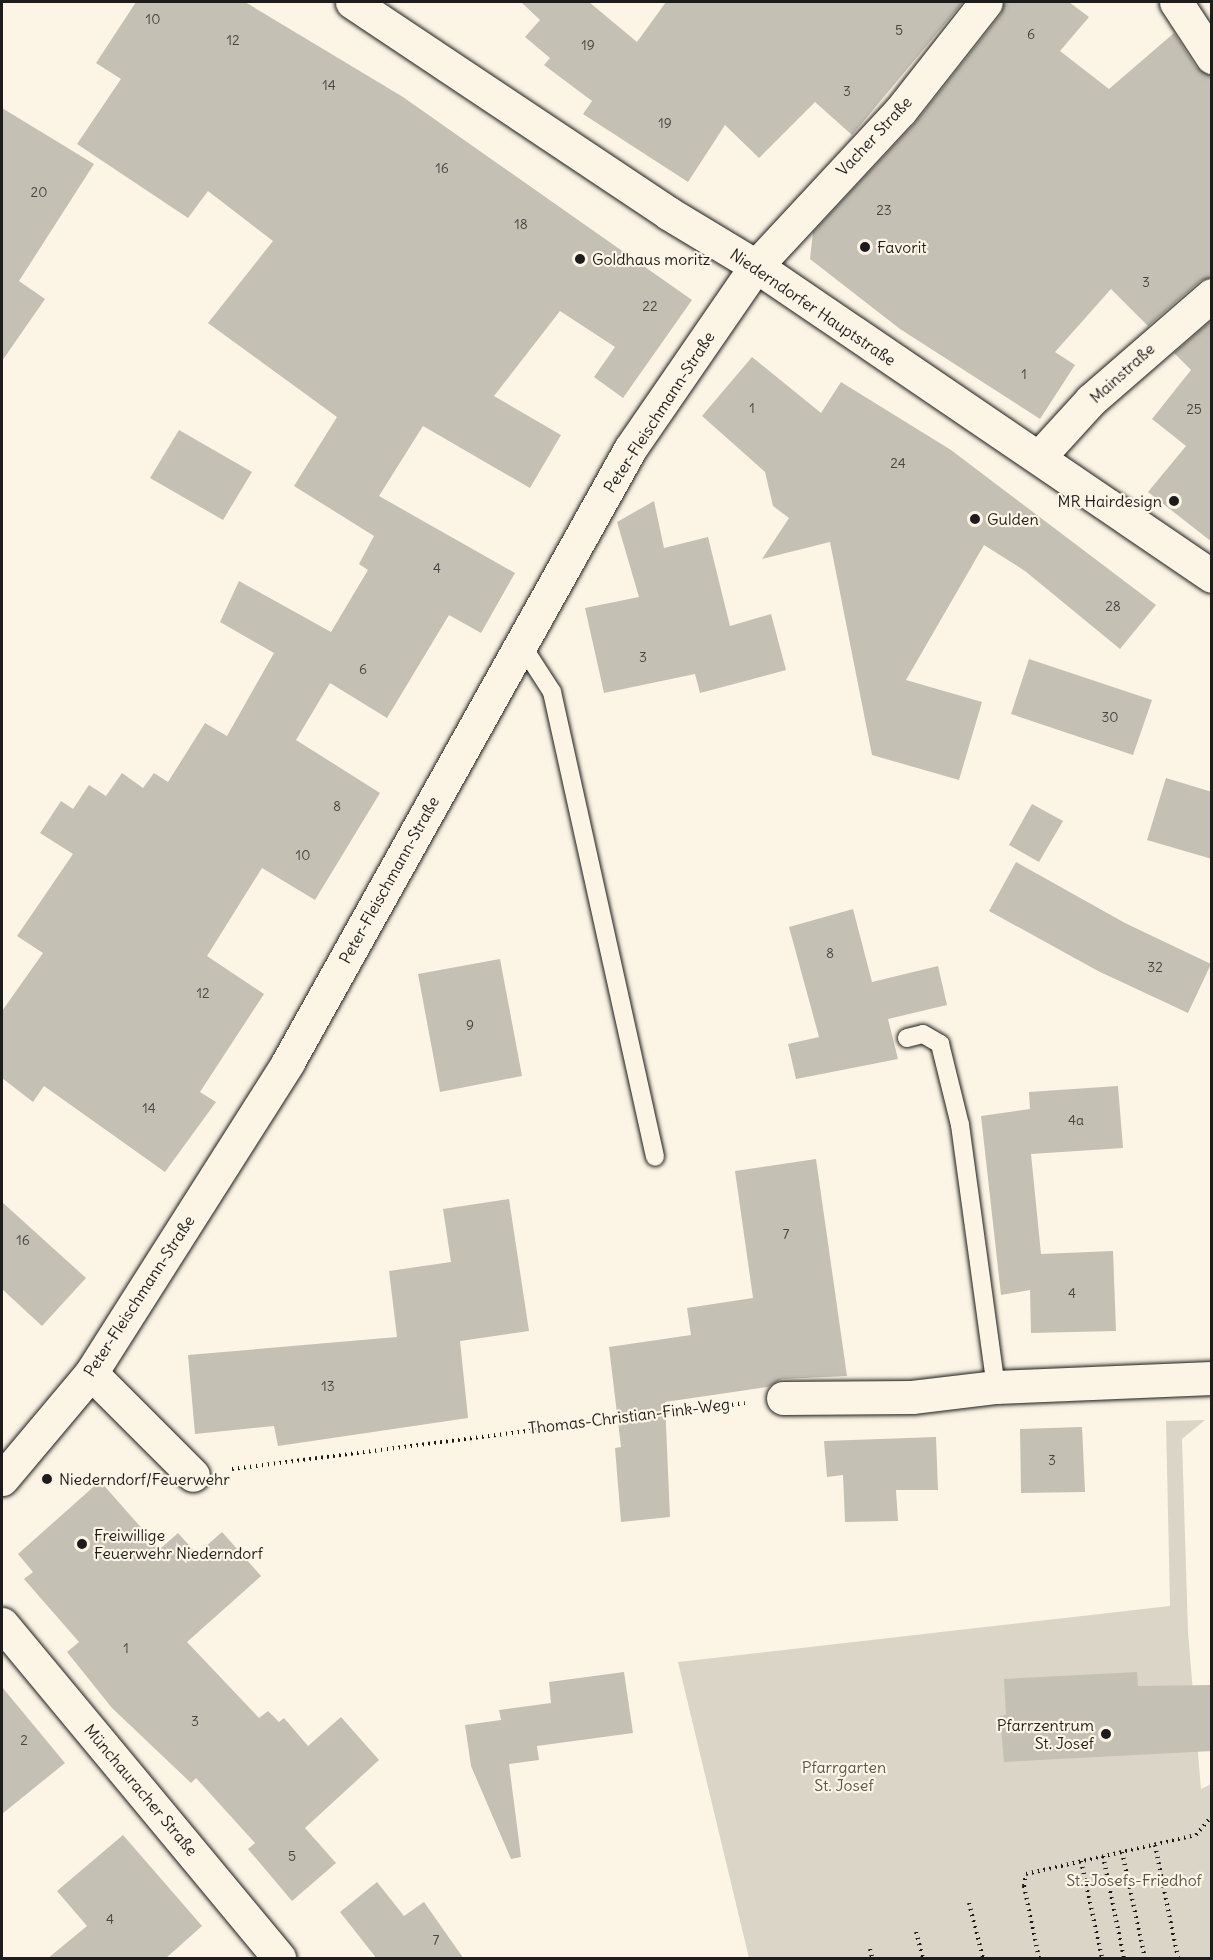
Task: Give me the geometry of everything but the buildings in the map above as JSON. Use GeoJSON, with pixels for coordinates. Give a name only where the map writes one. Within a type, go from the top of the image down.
{"type":"FeatureCollection","features":[{"type":"Feature","properties":{"kind":"street","name":"Niederndorfer Hauptstraße"},"geometry":{"type":"LineString","coordinates":[[352,2],[668,213],[756,266],[1212,576]]}},
{"type":"Feature","properties":{"kind":"street","name":"Vacher Straße"},"geometry":{"type":"LineString","coordinates":[[756,266],[901,110],[986,2]]}},
{"type":"Feature","properties":{"kind":"street"},"geometry":{"type":"LineString","coordinates":[[1176,2],[1212,57]]}},
{"type":"Feature","properties":{"kind":"street","name":"Peter-Fleischmann-Straße"},"geometry":{"type":"LineString","coordinates":[[2,1479],[91,1373],[288,1062],[630,449],[756,266]]}},
{"type":"Feature","properties":{"kind":"street","name":"Mainstraße"},"geometry":{"type":"LineString","coordinates":[[1039,457],[1091,400],[1212,295]]}},
{"type":"Feature","properties":{"kind":"street"},"geometry":{"type":"LineString","coordinates":[[91,1373],[193,1475]]}},
{"type":"Feature","properties":{"kind":"street"},"geometry":{"type":"LineString","coordinates":[[783,1398],[912,1397],[996,1387],[1212,1378]]}},
{"type":"Feature","properties":{"kind":"street","name":"Münchauracher Straße"},"geometry":{"type":"LineString","coordinates":[[2,1624],[279,1959]]}},
{"type":"Feature","properties":{"kind":"lane"},"geometry":{"type":"LineString","coordinates":[[521,644],[552,692],[655,1157]]}},
{"type":"Feature","properties":{"kind":"lane"},"geometry":{"type":"LineString","coordinates":[[907,1038],[923,1034],[940,1044],[962,1136],[996,1387]]}},
{"type":"Feature","properties":{"kind":"path","name":"Thomas-Christian-Fink-Weg"},"geometry":{"type":"LineString","coordinates":[[193,1475],[783,1398]]}},
{"type":"Feature","properties":{"kind":"path"},"geometry":{"type":"LineString","coordinates":[[1039,1959],[1024,1886],[1026,1874],[1196,1835],[1212,1816]]}},
{"type":"Feature","properties":{"kind":"path"},"geometry":{"type":"LineString","coordinates":[[1155,1845],[1178,1959]]}},
{"type":"Feature","properties":{"kind":"path"},"geometry":{"type":"LineString","coordinates":[[1122,1852],[1145,1959]]}},
{"type":"Feature","properties":{"kind":"path"},"geometry":{"type":"LineString","coordinates":[[1103,1856],[1125,1959]]}},
{"type":"Feature","properties":{"kind":"path"},"geometry":{"type":"LineString","coordinates":[[1081,1861],[1102,1959]]}},
{"type":"Feature","properties":{"kind":"path"},"geometry":{"type":"LineString","coordinates":[[969,1903],[983,1959]]}},
{"type":"Feature","properties":{"kind":"path"},"geometry":{"type":"LineString","coordinates":[[916,1932],[923,1959]]}},
{"type":"Feature","properties":{"kind":"path"},"geometry":{"type":"LineString","coordinates":[[870,1949],[872,1959]]}},
{"type":"Feature","properties":{"kind":"green space","name":"Pfarrgarten St. Josef"},"geometry":{"type":"Polygon","coordinates":[[[1205,1420],[1182,1439],[1188,1632],[1201,1789],[1211,1784],[1211,1958],[749,1958],[678,1662],[1170,1606],[1166,1421],[1205,1420]]]}},
{"type":"Feature","properties":{"kind":"place","name":"Favorit"},"geometry":{"type":"Point","coordinates":[865,247]}},
{"type":"Feature","properties":{"kind":"place","name":"Goldhaus moritz"},"geometry":{"type":"Point","coordinates":[580,259]}},
{"type":"Feature","properties":{"kind":"place","name":"MR Hairdesign"},"geometry":{"type":"Point","coordinates":[1174,501]}},
{"type":"Feature","properties":{"kind":"place","name":"Gulden"},"geometry":{"type":"Point","coordinates":[975,519]}},
{"type":"Feature","properties":{"kind":"place","name":"Niederndorf/Feuerwehr"},"geometry":{"type":"Point","coordinates":[47,1479]}},
{"type":"Feature","properties":{"kind":"place","name":"Freiwillige Feuerwehr Niederndorf"},"geometry":{"type":"Point","coordinates":[82,1544]}},
{"type":"Feature","properties":{"kind":"place","name":"Pfarrzentrum St. Josef"},"geometry":{"type":"Point","coordinates":[1106,1734]}},
{"type":"Feature","properties":{"kind":"park label","name":"St.-Josefs-Friedhof"},"geometry":{"type":"Point","coordinates":[1134,1880]}}]}
